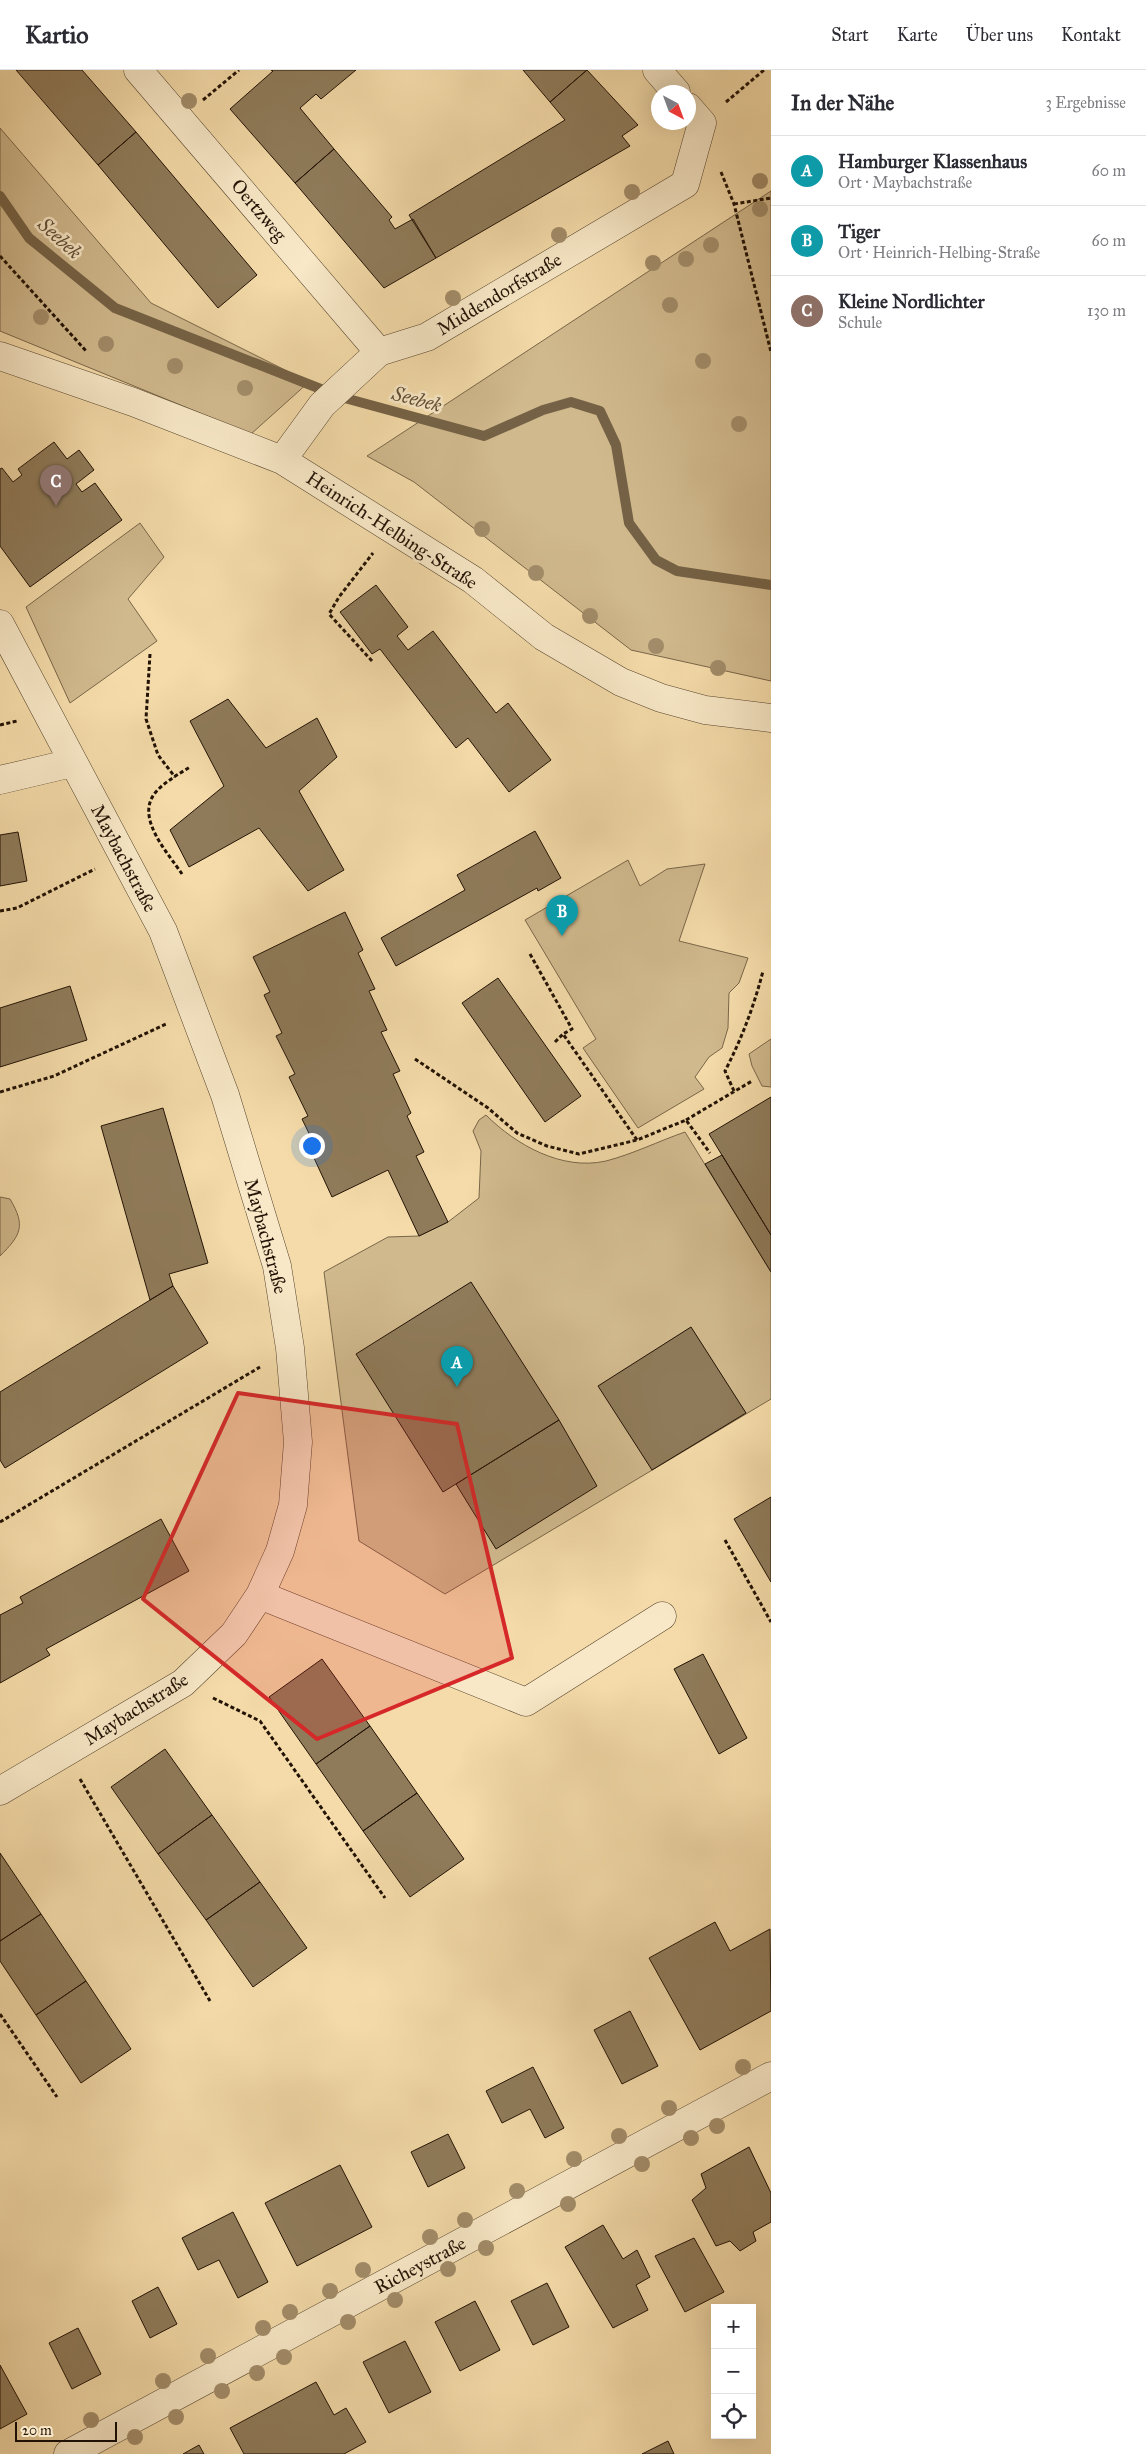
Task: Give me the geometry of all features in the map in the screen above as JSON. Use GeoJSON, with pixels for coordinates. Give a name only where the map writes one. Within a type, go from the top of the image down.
{"type":"FeatureCollection","features":[{"type":"Feature","properties":{"kind":"street","name":"Oertzweg"},"geometry":{"type":"LineString","coordinates":[[138,70],[379,352]]}},
{"type":"Feature","properties":{"kind":"street"},"geometry":{"type":"LineString","coordinates":[[657,70],[670,85]]}},
{"type":"Feature","properties":{"kind":"street","name":"Middendorfstraße"},"geometry":{"type":"LineString","coordinates":[[282,460],[322,405],[379,352],[427,336],[685,184],[693,130]]}},
{"type":"Feature","properties":{"kind":"street","name":"Heinrich-Helbing-Straße"},"geometry":{"type":"LineString","coordinates":[[0,356],[133,402],[282,460],[473,580],[544,637],[621,682],[661,698],[705,710],[771,718]]}},
{"type":"Feature","properties":{"kind":"street","name":"Maybachstraße"},"geometry":{"type":"LineString","coordinates":[[0,624],[72,763],[163,931],[225,1095],[277,1266],[290,1348],[298,1442],[293,1505],[280,1551],[260,1595],[234,1634],[184,1684],[0,1791]]}},
{"type":"Feature","properties":{"kind":"street"},"geometry":{"type":"LineString","coordinates":[[0,780],[72,763]]}},
{"type":"Feature","properties":{"kind":"street"},"geometry":{"type":"LineString","coordinates":[[260,1595],[526,1702],[662,1616]]}},
{"type":"Feature","properties":{"kind":"street","name":"Richeystraße"},"geometry":{"type":"LineString","coordinates":[[68,2454],[771,2076]]}},
{"type":"Feature","properties":{"kind":"path"},"geometry":{"type":"LineString","coordinates":[[181,119],[239,70]]}},
{"type":"Feature","properties":{"kind":"path"},"geometry":{"type":"LineString","coordinates":[[696,114],[764,70]]}},
{"type":"Feature","properties":{"kind":"path"},"geometry":{"type":"LineString","coordinates":[[720,168],[734,204],[771,352]]}},
{"type":"Feature","properties":{"kind":"path"},"geometry":{"type":"LineString","coordinates":[[734,204],[771,198]]}},
{"type":"Feature","properties":{"kind":"path"},"geometry":{"type":"LineString","coordinates":[[0,256],[93,358]]}},
{"type":"Feature","properties":{"kind":"path"},"geometry":{"type":"LineString","coordinates":[[372,661],[329,614],[339,597],[393,530]]}},
{"type":"Feature","properties":{"kind":"path"},"geometry":{"type":"LineString","coordinates":[[150,654],[146,718],[158,754],[175,777]]}},
{"type":"Feature","properties":{"kind":"path"},"geometry":{"type":"LineString","coordinates":[[182,874],[150,822],[149,807],[154,794],[190,767]]}},
{"type":"Feature","properties":{"kind":"path"},"geometry":{"type":"LineString","coordinates":[[0,911],[17,908],[123,855]]}},
{"type":"Feature","properties":{"kind":"path"},"geometry":{"type":"LineString","coordinates":[[530,954],[572,1029],[555,1042]]}},
{"type":"Feature","properties":{"kind":"path"},"geometry":{"type":"LineString","coordinates":[[734,1091],[725,1071],[741,1040],[757,997],[763,971]]}},
{"type":"Feature","properties":{"kind":"path"},"geometry":{"type":"LineString","coordinates":[[0,1092],[54,1076],[194,1011]]}},
{"type":"Feature","properties":{"kind":"path"},"geometry":{"type":"LineString","coordinates":[[563,1034],[637,1140]]}},
{"type":"Feature","properties":{"kind":"path"},"geometry":{"type":"LineString","coordinates":[[415,1059],[488,1108],[517,1133],[547,1146],[579,1154],[637,1140],[686,1120],[752,1081]]}},
{"type":"Feature","properties":{"kind":"path"},"geometry":{"type":"LineString","coordinates":[[686,1120],[710,1153]]}},
{"type":"Feature","properties":{"kind":"path"},"geometry":{"type":"LineString","coordinates":[[0,1522],[290,1348]]}},
{"type":"Feature","properties":{"kind":"path"},"geometry":{"type":"LineString","coordinates":[[725,1540],[771,1622]]}},
{"type":"Feature","properties":{"kind":"path"},"geometry":{"type":"LineString","coordinates":[[184,1684],[260,1721],[385,1898]]}},
{"type":"Feature","properties":{"kind":"path"},"geometry":{"type":"LineString","coordinates":[[64,1753],[210,2001]]}},
{"type":"Feature","properties":{"kind":"path"},"geometry":{"type":"LineString","coordinates":[[0,2014],[58,2097]]}},
{"type":"Feature","properties":{"kind":"highlighted area"},"geometry":{"type":"Polygon","coordinates":[[[238,1393],[457,1424],[512,1658],[317,1739],[143,1599],[238,1393]]]}},
{"type":"Feature","properties":{"kind":"shaded area"},"geometry":{"type":"Polygon","coordinates":[[[0,128],[151,303],[309,382],[251,434],[0,331],[0,128]]]}},
{"type":"Feature","properties":{"kind":"shaded area"},"geometry":{"type":"Polygon","coordinates":[[[771,191],[771,681],[631,650],[414,482],[367,456],[771,191]]]}},
{"type":"Feature","properties":{"kind":"shaded area"},"geometry":{"type":"Polygon","coordinates":[[[140,523],[164,557],[128,599],[157,641],[70,703],[26,607],[140,523]]]}},
{"type":"Feature","properties":{"kind":"shaded area"},"geometry":{"type":"Polygon","coordinates":[[[628,860],[640,886],[667,869],[705,864],[679,941],[748,958],[739,983],[729,993],[728,1028],[722,1048],[709,1057],[695,1077],[704,1089],[638,1128],[583,1048],[596,1039],[525,920],[628,860]]]}},
{"type":"Feature","properties":{"kind":"shaded area"},"geometry":{"type":"Polygon","coordinates":[[[771,1039],[771,1087],[762,1086],[752,1066],[749,1054],[771,1039]]]}},
{"type":"Feature","properties":{"kind":"shaded area"},"geometry":{"type":"Polygon","coordinates":[[[486,1115],[511,1136],[526,1145],[557,1159],[573,1162],[606,1161],[685,1132],[771,1272],[771,1399],[445,1594],[359,1541],[324,1272],[388,1237],[419,1236],[448,1222],[479,1198],[481,1151],[473,1131],[479,1120],[486,1115]]]}},
{"type":"Feature","properties":{"kind":"shaded area"},"geometry":{"type":"Polygon","coordinates":[[[0,1197],[10,1199],[18,1216],[19,1230],[13,1242],[0,1256],[0,1197]]]}},
{"type":"Feature","properties":{"kind":"building"},"geometry":{"type":"Polygon","coordinates":[[[16,70],[82,70],[136,132],[98,165],[16,70]]]}},
{"type":"Feature","properties":{"kind":"building"},"geometry":{"type":"Polygon","coordinates":[[[271,70],[356,70],[321,99],[316,94],[300,108],[334,149],[295,183],[230,109],[273,71],[271,70]]]}},
{"type":"Feature","properties":{"kind":"building"},"geometry":{"type":"Polygon","coordinates":[[[523,70],[587,70],[550,102],[523,70]]]}},
{"type":"Feature","properties":{"kind":"building"},"geometry":{"type":"Polygon","coordinates":[[[587,70],[638,125],[622,136],[630,146],[436,258],[409,215],[565,120],[550,102],[587,70]]]}},
{"type":"Feature","properties":{"kind":"building"},"geometry":{"type":"Polygon","coordinates":[[[136,132],[257,275],[218,308],[98,165],[136,132]]]}},
{"type":"Feature","properties":{"kind":"building"},"geometry":{"type":"Polygon","coordinates":[[[334,149],[392,217],[389,220],[395,229],[413,219],[436,258],[384,288],[295,183],[334,149]]]}},
{"type":"Feature","properties":{"kind":"building"},"geometry":{"type":"Polygon","coordinates":[[[54,442],[67,459],[79,450],[94,470],[76,484],[82,492],[95,483],[122,520],[30,587],[0,546],[0,469],[2,468],[13,482],[22,475],[18,469],[54,442]]]}},
{"type":"Feature","properties":{"kind":"building"},"geometry":{"type":"Polygon","coordinates":[[[376,585],[408,627],[397,636],[408,650],[433,631],[496,713],[508,703],[551,760],[509,792],[468,738],[456,748],[380,649],[372,654],[340,612],[376,585]]]}},
{"type":"Feature","properties":{"kind":"building"},"geometry":{"type":"Polygon","coordinates":[[[228,699],[266,748],[317,718],[337,757],[299,791],[344,870],[308,891],[259,828],[189,867],[170,830],[224,786],[190,721],[228,699]]]}},
{"type":"Feature","properties":{"kind":"building"},"geometry":{"type":"Polygon","coordinates":[[[535,831],[561,878],[538,891],[537,888],[396,966],[381,938],[465,890],[457,875],[535,831]]]}},
{"type":"Feature","properties":{"kind":"building"},"geometry":{"type":"Polygon","coordinates":[[[18,832],[27,881],[0,886],[0,835],[18,832]]]}},
{"type":"Feature","properties":{"kind":"building"},"geometry":{"type":"Polygon","coordinates":[[[345,912],[363,950],[358,953],[375,989],[369,991],[387,1030],[381,1032],[400,1071],[393,1074],[411,1113],[407,1116],[424,1152],[416,1156],[448,1222],[419,1236],[388,1170],[332,1197],[314,1158],[320,1156],[302,1119],[308,1116],[289,1077],[295,1074],[276,1036],[282,1033],[264,995],[270,992],[253,957],[345,912]]]}},
{"type":"Feature","properties":{"kind":"building"},"geometry":{"type":"Polygon","coordinates":[[[498,978],[581,1096],[545,1122],[462,1003],[498,978]]]}},
{"type":"Feature","properties":{"kind":"building"},"geometry":{"type":"Polygon","coordinates":[[[70,986],[87,1040],[0,1067],[0,1008],[70,986]]]}},
{"type":"Feature","properties":{"kind":"building"},"geometry":{"type":"Polygon","coordinates":[[[771,1097],[771,1235],[709,1134],[771,1097]]]}},
{"type":"Feature","properties":{"kind":"building"},"geometry":{"type":"Polygon","coordinates":[[[163,1108],[208,1263],[169,1274],[173,1286],[150,1300],[101,1126],[163,1108]]]}},
{"type":"Feature","properties":{"kind":"building"},"geometry":{"type":"Polygon","coordinates":[[[722,1155],[771,1235],[771,1272],[705,1164],[722,1155]]]}},
{"type":"Feature","properties":{"kind":"building"},"geometry":{"type":"Polygon","coordinates":[[[471,1282],[559,1420],[443,1492],[356,1354],[471,1282]]]}},
{"type":"Feature","properties":{"kind":"building"},"geometry":{"type":"Polygon","coordinates":[[[173,1286],[208,1343],[5,1468],[0,1460],[0,1392],[173,1286]]]}},
{"type":"Feature","properties":{"kind":"building"},"geometry":{"type":"Polygon","coordinates":[[[691,1327],[746,1413],[652,1470],[598,1386],[691,1327]]]}},
{"type":"Feature","properties":{"kind":"building"},"geometry":{"type":"Polygon","coordinates":[[[559,1420],[597,1486],[496,1549],[456,1484],[559,1420]]]}},
{"type":"Feature","properties":{"kind":"building"},"geometry":{"type":"Polygon","coordinates":[[[771,1497],[771,1582],[734,1519],[771,1497]]]}},
{"type":"Feature","properties":{"kind":"building"},"geometry":{"type":"Polygon","coordinates":[[[161,1519],[189,1571],[46,1649],[50,1655],[0,1683],[0,1615],[23,1603],[20,1597],[161,1519]]]}},
{"type":"Feature","properties":{"kind":"building"},"geometry":{"type":"Polygon","coordinates":[[[703,1654],[747,1738],[719,1754],[674,1669],[703,1654]]]}},
{"type":"Feature","properties":{"kind":"building"},"geometry":{"type":"Polygon","coordinates":[[[322,1659],[370,1726],[316,1764],[269,1697],[322,1659]]]}},
{"type":"Feature","properties":{"kind":"building"},"geometry":{"type":"Polygon","coordinates":[[[370,1726],[417,1793],[363,1831],[316,1764],[370,1726]]]}},
{"type":"Feature","properties":{"kind":"building"},"geometry":{"type":"Polygon","coordinates":[[[165,1749],[212,1815],[158,1854],[111,1787],[165,1749]]]}},
{"type":"Feature","properties":{"kind":"building"},"geometry":{"type":"Polygon","coordinates":[[[417,1793],[464,1859],[410,1897],[363,1831],[417,1793]]]}},
{"type":"Feature","properties":{"kind":"building"},"geometry":{"type":"Polygon","coordinates":[[[212,1815],[260,1882],[206,1920],[158,1854],[212,1815]]]}},
{"type":"Feature","properties":{"kind":"building"},"geometry":{"type":"Polygon","coordinates":[[[0,1853],[41,1914],[0,1941],[0,1853]]]}},
{"type":"Feature","properties":{"kind":"building"},"geometry":{"type":"Polygon","coordinates":[[[260,1882],[307,1948],[253,1987],[206,1920],[260,1882]]]}},
{"type":"Feature","properties":{"kind":"building"},"geometry":{"type":"Polygon","coordinates":[[[41,1914],[86,1981],[36,2015],[0,1961],[0,1941],[41,1914]]]}},
{"type":"Feature","properties":{"kind":"building"},"geometry":{"type":"Polygon","coordinates":[[[715,1922],[730,1951],[770,1929],[771,2011],[700,2050],[649,1958],[715,1922]]]}},
{"type":"Feature","properties":{"kind":"building"},"geometry":{"type":"Polygon","coordinates":[[[86,1981],[131,2049],[81,2083],[36,2015],[86,1981]]]}},
{"type":"Feature","properties":{"kind":"building"},"geometry":{"type":"Polygon","coordinates":[[[630,2011],[658,2066],[622,2084],[594,2030],[630,2011]]]}},
{"type":"Feature","properties":{"kind":"building"},"geometry":{"type":"Polygon","coordinates":[[[533,2067],[564,2128],[545,2138],[530,2109],[502,2123],[486,2091],[533,2067]]]}},
{"type":"Feature","properties":{"kind":"building"},"geometry":{"type":"Polygon","coordinates":[[[448,2134],[465,2168],[428,2187],[411,2152],[448,2134]]]}},
{"type":"Feature","properties":{"kind":"building"},"geometry":{"type":"Polygon","coordinates":[[[749,2147],[771,2193],[771,2222],[753,2232],[756,2241],[740,2251],[730,2241],[716,2246],[692,2200],[706,2188],[701,2174],[749,2147]]]}},
{"type":"Feature","properties":{"kind":"building"},"geometry":{"type":"Polygon","coordinates":[[[340,2165],[372,2227],[297,2266],[265,2203],[340,2165]]]}},
{"type":"Feature","properties":{"kind":"building"},"geometry":{"type":"Polygon","coordinates":[[[233,2212],[268,2282],[238,2298],[219,2260],[198,2270],[182,2238],[233,2212]]]}},
{"type":"Feature","properties":{"kind":"building"},"geometry":{"type":"Polygon","coordinates":[[[603,2225],[623,2259],[637,2250],[650,2277],[636,2285],[648,2310],[613,2328],[565,2247],[603,2225]]]}},
{"type":"Feature","properties":{"kind":"building"},"geometry":{"type":"Polygon","coordinates":[[[694,2238],[724,2292],[685,2312],[655,2256],[694,2238]]]}},
{"type":"Feature","properties":{"kind":"building"},"geometry":{"type":"Polygon","coordinates":[[[547,2283],[569,2327],[533,2345],[511,2301],[547,2283]]]}},
{"type":"Feature","properties":{"kind":"building"},"geometry":{"type":"Polygon","coordinates":[[[158,2287],[177,2324],[150,2338],[132,2301],[158,2287]]]}},
{"type":"Feature","properties":{"kind":"building"},"geometry":{"type":"Polygon","coordinates":[[[475,2301],[500,2350],[460,2371],[435,2322],[475,2301]]]}},
{"type":"Feature","properties":{"kind":"building"},"geometry":{"type":"Polygon","coordinates":[[[78,2328],[101,2374],[72,2389],[49,2343],[78,2328]]]}},
{"type":"Feature","properties":{"kind":"building"},"geometry":{"type":"Polygon","coordinates":[[[405,2341],[431,2392],[389,2413],[363,2362],[405,2341]]]}},
{"type":"Feature","properties":{"kind":"building"},"geometry":{"type":"Polygon","coordinates":[[[0,2365],[27,2414],[0,2429],[0,2365]]]}},
{"type":"Feature","properties":{"kind":"building"},"geometry":{"type":"Polygon","coordinates":[[[316,2382],[334,2415],[346,2408],[366,2442],[344,2454],[244,2454],[230,2428],[316,2382]]]}},
{"type":"Feature","properties":{"kind":"building"},"geometry":{"type":"Polygon","coordinates":[[[668,2441],[674,2454],[642,2454],[668,2441]]]}},
{"type":"Feature","properties":{"kind":"building"},"geometry":{"type":"Polygon","coordinates":[[[199,2445],[204,2454],[183,2454],[199,2445]]]}},
{"type":"Feature","properties":{"kind":"waterway","name":"Seebek"},"geometry":{"type":"LineString","coordinates":[[0,196],[29,238],[115,308],[341,397],[484,436],[543,410],[571,402],[600,411],[616,445],[629,523],[656,560],[677,571],[771,585]]}},
{"type":"Feature","properties":{"kind":"place","name":"Kleine Nordlichter"},"geometry":{"type":"Point","coordinates":[56,506]}},
{"type":"Feature","properties":{"kind":"place","name":"Tiger"},"geometry":{"type":"Point","coordinates":[562,936]}},
{"type":"Feature","properties":{"kind":"place","name":"Hamburger Klassenhaus"},"geometry":{"type":"Point","coordinates":[457,1387]}}]}
